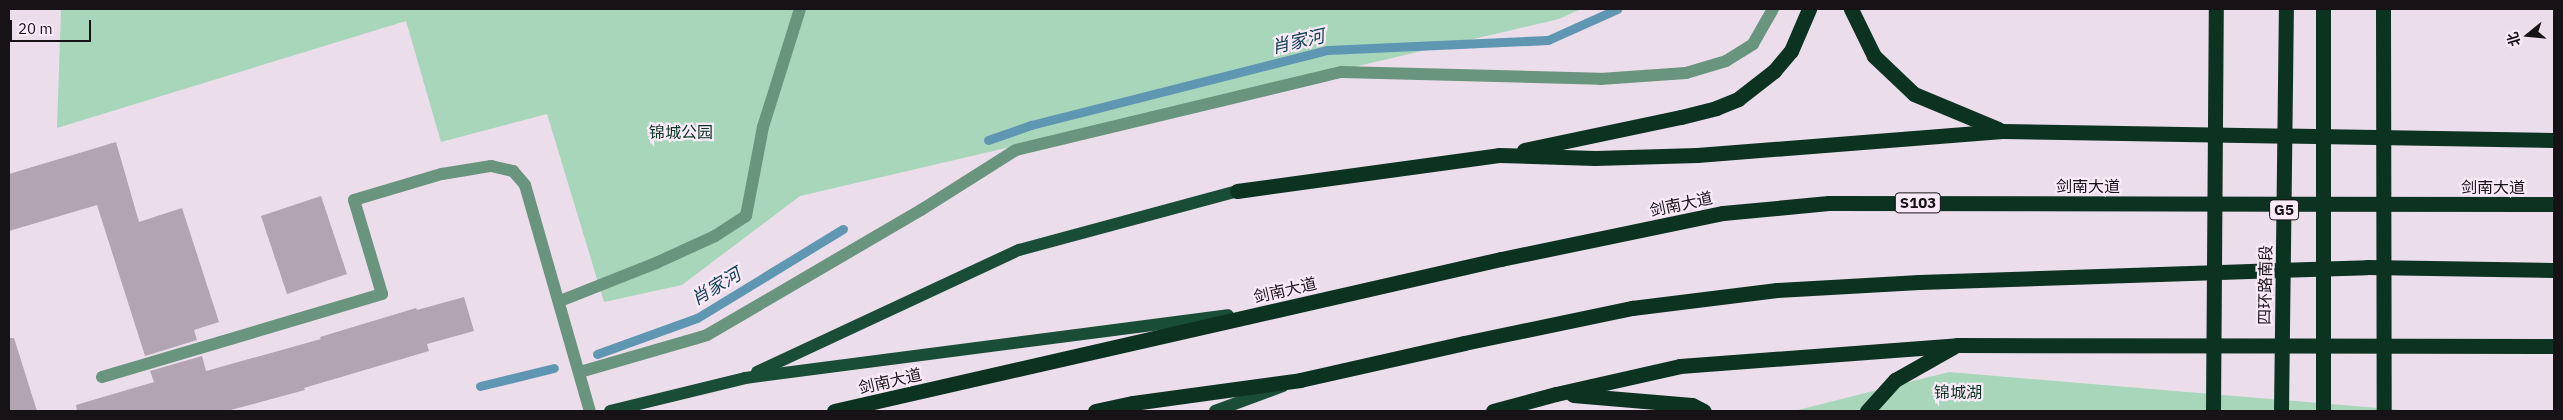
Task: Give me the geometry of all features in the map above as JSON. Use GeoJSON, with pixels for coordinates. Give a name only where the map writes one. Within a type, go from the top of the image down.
{"type":"FeatureCollection","features":[{"type":"Feature","properties":{"kind":"highway"},"geometry":{"type":"LineString","coordinates":[[1237,191],[1499,155],[1680,118],[1716,108],[1738,99],[1774,70],[1791,50],[1809,9]]}},
{"type":"Feature","properties":{"kind":"highway"},"geometry":{"type":"LineString","coordinates":[[1852,9],[1874,56],[1914,94],[2002,131]]}},
{"type":"Feature","properties":{"kind":"highway"},"geometry":{"type":"LineString","coordinates":[[2214,411],[2216,9]]}},
{"type":"Feature","properties":{"kind":"highway","name":"四环路南段"},"geometry":{"type":"LineString","coordinates":[[2281,411],[2286,9]]}},
{"type":"Feature","properties":{"kind":"highway","name":"G5"},"geometry":{"type":"LineString","coordinates":[[2323,9],[2323,411]]}},
{"type":"Feature","properties":{"kind":"highway"},"geometry":{"type":"LineString","coordinates":[[2383,9],[2384,411]]}},
{"type":"Feature","properties":{"kind":"highway"},"geometry":{"type":"LineString","coordinates":[[1499,155],[1595,158],[1697,155],[2002,131],[2554,140]]}},
{"type":"Feature","properties":{"kind":"highway","name":"剑南大道"},"geometry":{"type":"LineString","coordinates":[[834,411],[1500,259],[1724,213],[1829,203],[2554,204]]}},
{"type":"Feature","properties":{"kind":"highway"},"geometry":{"type":"LineString","coordinates":[[1095,411],[1133,403],[1300,380],[1632,308],[1777,290],[1919,282],[2367,267],[2554,270]]}},
{"type":"Feature","properties":{"kind":"highway"},"geometry":{"type":"LineString","coordinates":[[1867,411],[1894,380],[1957,345]]}},
{"type":"Feature","properties":{"kind":"highway"},"geometry":{"type":"LineString","coordinates":[[1494,411],[1556,394],[1680,366],[1957,345],[2554,346]]}},
{"type":"Feature","properties":{"kind":"highway"},"geometry":{"type":"LineString","coordinates":[[1556,394],[1692,405],[1704,411]]}},
{"type":"Feature","properties":{"kind":"main road"},"geometry":{"type":"LineString","coordinates":[[746,378],[1019,250],[1237,191]]}},
{"type":"Feature","properties":{"kind":"main road"},"geometry":{"type":"LineString","coordinates":[[610,411],[746,378],[1293,307]]}},
{"type":"Feature","properties":{"kind":"main road"},"geometry":{"type":"LineString","coordinates":[[1215,411],[1300,380]]}},
{"type":"Feature","properties":{"kind":"street"},"geometry":{"type":"LineString","coordinates":[[560,301],[715,236],[746,216],[763,127],[800,9]]}},
{"type":"Feature","properties":{"kind":"street"},"geometry":{"type":"LineString","coordinates":[[580,372],[707,335],[920,210],[1016,150],[1341,72],[1600,79],[1686,73],[1726,61],[1753,44],[1773,9]]}},
{"type":"Feature","properties":{"kind":"street"},"geometry":{"type":"LineString","coordinates":[[102,376],[382,294],[354,200],[442,174],[491,166],[514,171],[525,185],[560,301],[590,411]]}},
{"type":"Feature","properties":{"kind":"green space","name":"锦城公园"},"geometry":{"type":"Polygon","coordinates":[[[61,9],[1581,9],[1559,19],[800,196],[682,285],[604,302],[547,114],[441,142],[406,21],[57,128],[61,9]]]}},
{"type":"Feature","properties":{"kind":"green space","name":"锦城湖"},"geometry":{"type":"Polygon","coordinates":[[[1949,372],[2413,411],[1794,411],[1949,372]]]}},
{"type":"Feature","properties":{"kind":"building"},"geometry":{"type":"Polygon","coordinates":[[[116,142],[139,222],[182,208],[219,322],[194,330],[197,340],[145,356],[97,205],[9,231],[9,174],[116,142]]]}},
{"type":"Feature","properties":{"kind":"building"},"geometry":{"type":"Polygon","coordinates":[[[321,196],[347,274],[287,294],[261,216],[321,196]]]}},
{"type":"Feature","properties":{"kind":"building"},"geometry":{"type":"Polygon","coordinates":[[[464,297],[474,331],[427,344],[429,351],[304,388],[305,390],[227,411],[77,411],[76,405],[154,382],[150,371],[202,356],[206,371],[321,339],[320,337],[416,308],[417,310],[464,297]]]}},
{"type":"Feature","properties":{"kind":"building"},"geometry":{"type":"Polygon","coordinates":[[[9,338],[14,338],[37,411],[9,411],[9,338]]]}},
{"type":"Feature","properties":{"kind":"waterway","name":"肖家河"},"geometry":{"type":"LineString","coordinates":[[988,140],[1031,125],[1328,50],[1548,40],[1617,9]]}},
{"type":"Feature","properties":{"kind":"waterway","name":"肖家河"},"geometry":{"type":"LineString","coordinates":[[597,354],[697,318],[843,229]]}},
{"type":"Feature","properties":{"kind":"waterway","name":"肖家河"},"geometry":{"type":"LineString","coordinates":[[480,386],[554,368]]}}]}
